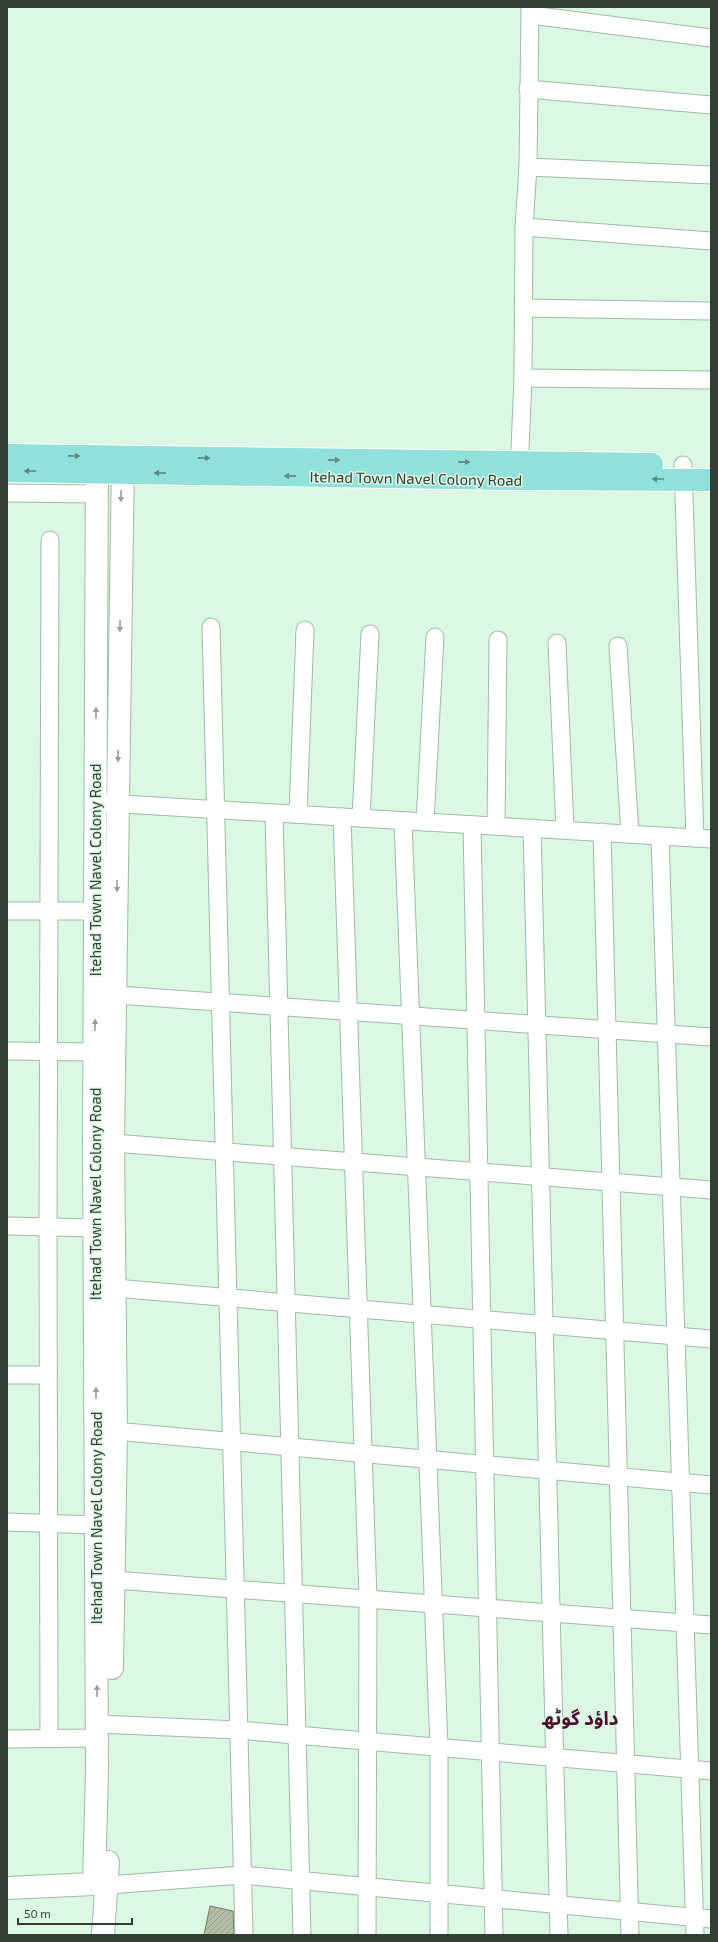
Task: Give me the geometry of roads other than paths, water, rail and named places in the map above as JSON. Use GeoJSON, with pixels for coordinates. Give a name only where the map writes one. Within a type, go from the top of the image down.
{"type":"FeatureCollection","features":[{"type":"Feature","properties":{"kind":"main road","name":"Itehad Town Navel Colony Road"},"geometry":{"type":"LineString","coordinates":[[7,455],[122,465],[519,471],[682,472],[711,465]]}},
{"type":"Feature","properties":{"kind":"main road","name":"Itehad Town Navel Colony Road"},"geometry":{"type":"LineString","coordinates":[[7,471],[97,464]]}},
{"type":"Feature","properties":{"kind":"main road","name":"Itehad Town Navel Colony Road"},"geometry":{"type":"LineString","coordinates":[[682,472],[711,480]]}},
{"type":"Feature","properties":{"kind":"street"},"geometry":{"type":"LineString","coordinates":[[519,471],[523,378],[524,227],[528,167],[530,11],[711,38]]}},
{"type":"Feature","properties":{"kind":"street"},"geometry":{"type":"LineString","coordinates":[[528,89],[711,105]]}},
{"type":"Feature","properties":{"kind":"street"},"geometry":{"type":"LineString","coordinates":[[528,167],[711,175]]}},
{"type":"Feature","properties":{"kind":"street"},"geometry":{"type":"LineString","coordinates":[[524,227],[711,241]]}},
{"type":"Feature","properties":{"kind":"street"},"geometry":{"type":"LineString","coordinates":[[523,308],[711,311]]}},
{"type":"Feature","properties":{"kind":"street"},"geometry":{"type":"LineString","coordinates":[[523,378],[711,380]]}},
{"type":"Feature","properties":{"kind":"street","name":"Itehad Town Navel Colony Road"},"geometry":{"type":"LineString","coordinates":[[97,464],[95,912],[105,994],[94,1052],[103,1142],[95,1228],[105,1287]]}},
{"type":"Feature","properties":{"kind":"street","name":"Itehad Town Navel Colony Road"},"geometry":{"type":"LineString","coordinates":[[104,1924],[101,1884],[106,1430],[103,1142],[105,994],[117,804],[122,465]]}},
{"type":"Feature","properties":{"kind":"street"},"geometry":{"type":"LineString","coordinates":[[96,802],[703,839],[682,472]]}},
{"type":"Feature","properties":{"kind":"street"},"geometry":{"type":"LineString","coordinates":[[7,493],[96,494]]}},
{"type":"Feature","properties":{"kind":"street"},"geometry":{"type":"LineString","coordinates":[[49,1738],[48,1052],[50,540]]}},
{"type":"Feature","properties":{"kind":"street"},"geometry":{"type":"LineString","coordinates":[[211,627],[244,1935]]}},
{"type":"Feature","properties":{"kind":"street"},"geometry":{"type":"LineString","coordinates":[[298,814],[305,630]]}},
{"type":"Feature","properties":{"kind":"street"},"geometry":{"type":"LineString","coordinates":[[361,818],[370,634]]}},
{"type":"Feature","properties":{"kind":"street"},"geometry":{"type":"LineString","coordinates":[[425,822],[435,637]]}},
{"type":"Feature","properties":{"kind":"street"},"geometry":{"type":"LineString","coordinates":[[496,826],[498,640]]}},
{"type":"Feature","properties":{"kind":"street"},"geometry":{"type":"LineString","coordinates":[[557,643],[565,830]]}},
{"type":"Feature","properties":{"kind":"street"},"geometry":{"type":"LineString","coordinates":[[618,646],[630,834]]}},
{"type":"Feature","properties":{"kind":"street"},"geometry":{"type":"LineString","coordinates":[[274,813],[302,1935]]}},
{"type":"Feature","properties":{"kind":"street"},"geometry":{"type":"LineString","coordinates":[[342,817],[368,1599],[367,1935]]}},
{"type":"Feature","properties":{"kind":"street"},"geometry":{"type":"LineString","coordinates":[[403,821],[439,1747],[439,1935]]}},
{"type":"Feature","properties":{"kind":"street"},"geometry":{"type":"LineString","coordinates":[[472,825],[494,1935]]}},
{"type":"Feature","properties":{"kind":"street"},"geometry":{"type":"LineString","coordinates":[[532,828],[559,1935]]}},
{"type":"Feature","properties":{"kind":"street"},"geometry":{"type":"LineString","coordinates":[[602,832],[630,1935]]}},
{"type":"Feature","properties":{"kind":"street"},"geometry":{"type":"LineString","coordinates":[[660,836],[690,1769],[703,1919],[695,1935]]}},
{"type":"Feature","properties":{"kind":"street"},"geometry":{"type":"LineString","coordinates":[[7,911],[95,912]]}},
{"type":"Feature","properties":{"kind":"street"},"geometry":{"type":"LineString","coordinates":[[105,994],[711,1037]]}},
{"type":"Feature","properties":{"kind":"street"},"geometry":{"type":"LineString","coordinates":[[7,1051],[94,1052]]}},
{"type":"Feature","properties":{"kind":"street"},"geometry":{"type":"LineString","coordinates":[[103,1142],[711,1190]]}},
{"type":"Feature","properties":{"kind":"street"},"geometry":{"type":"LineString","coordinates":[[7,1226],[95,1228]]}},
{"type":"Feature","properties":{"kind":"street"},"geometry":{"type":"LineString","coordinates":[[105,1287],[711,1339]]}},
{"type":"Feature","properties":{"kind":"street"},"geometry":{"type":"LineString","coordinates":[[7,1375],[48,1375]]}},
{"type":"Feature","properties":{"kind":"street"},"geometry":{"type":"LineString","coordinates":[[106,1430],[711,1485]]}},
{"type":"Feature","properties":{"kind":"street","name":"Itehad Town Navel Colony Road"},"geometry":{"type":"LineString","coordinates":[[104,1579],[96,1525],[106,1430]]}},
{"type":"Feature","properties":{"kind":"street"},"geometry":{"type":"LineString","coordinates":[[7,1522],[96,1525]]}},
{"type":"Feature","properties":{"kind":"street"},"geometry":{"type":"LineString","coordinates":[[104,1579],[711,1625]]}},
{"type":"Feature","properties":{"kind":"street"},"geometry":{"type":"LineString","coordinates":[[7,1739],[49,1738],[102,1729],[238,1730],[711,1771]]}},
{"type":"Feature","properties":{"kind":"street"},"geometry":{"type":"LineString","coordinates":[[7,1888],[242,1875],[703,1919]]}},
{"type":"Feature","properties":{"kind":"district","name":"داؤد گوٹھ"},"geometry":{"type":"Point","coordinates":[580,1717]}}]}
